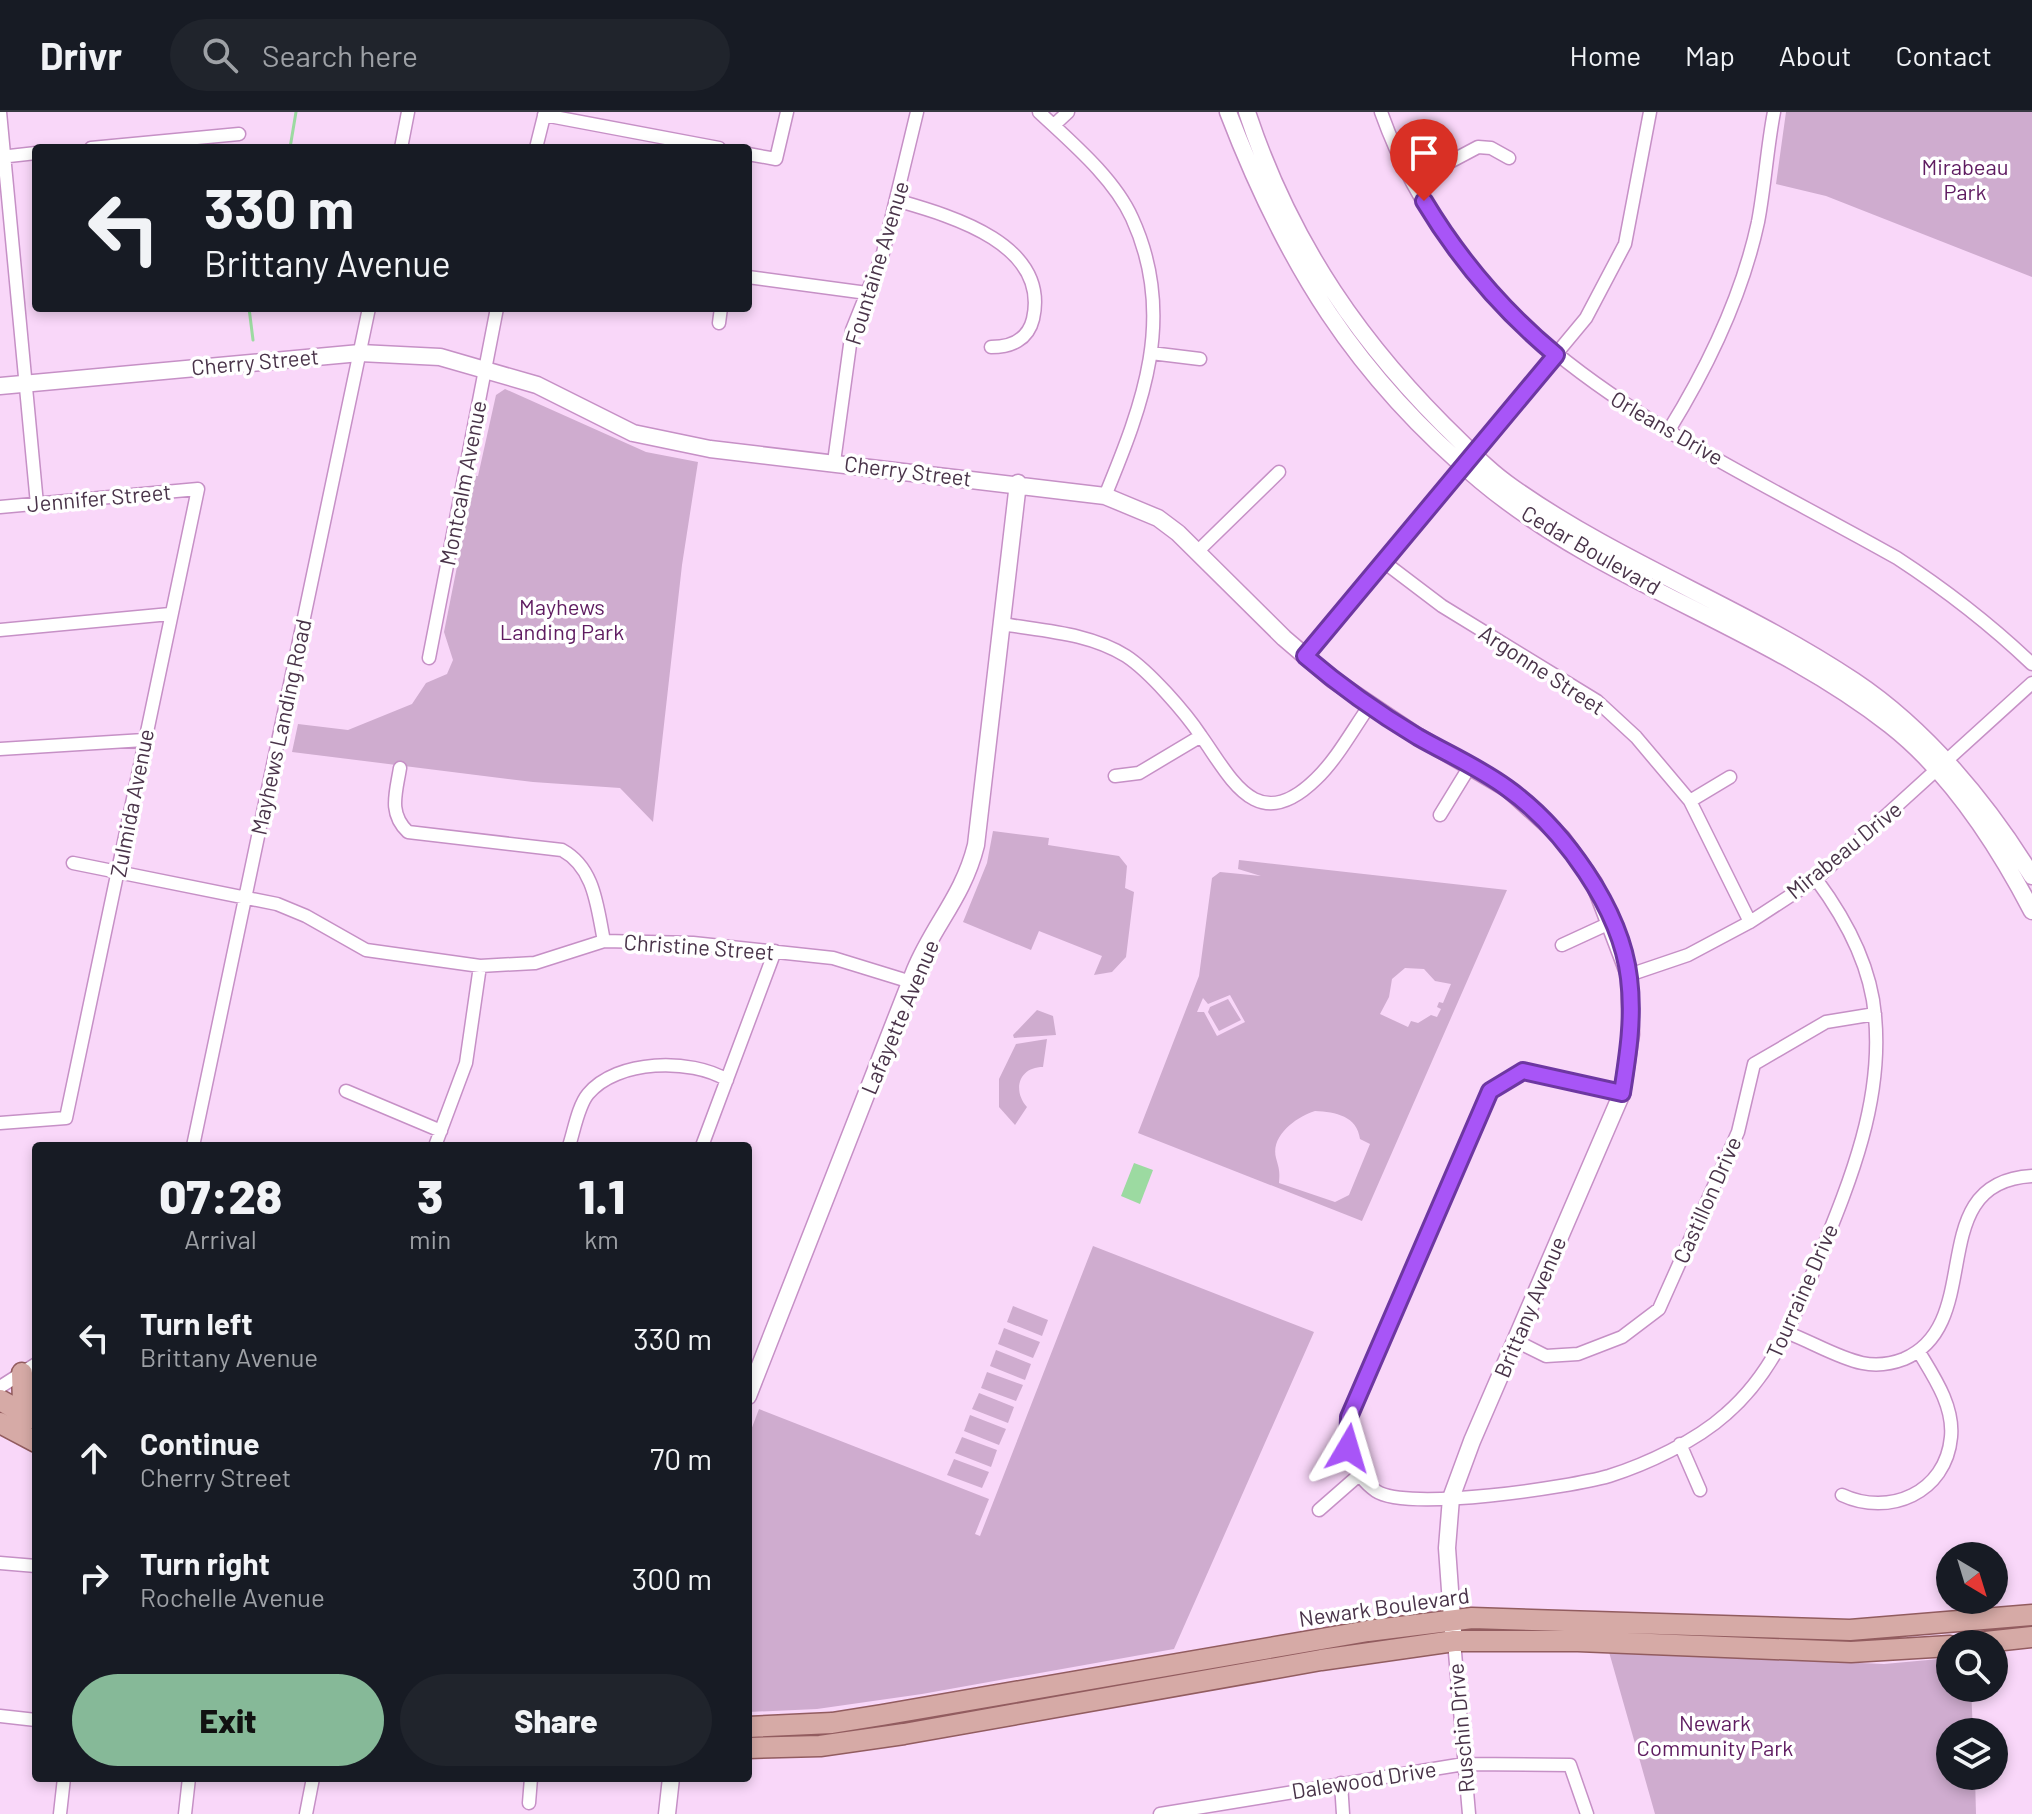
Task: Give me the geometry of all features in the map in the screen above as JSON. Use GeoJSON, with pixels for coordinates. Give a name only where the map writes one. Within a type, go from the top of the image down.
{"type":"FeatureCollection","features":[{"type":"Feature","properties":{"kind":"main road"},"geometry":{"type":"LineString","coordinates":[[29,1368],[23,1402],[32,1416]]}},
{"type":"Feature","properties":{"kind":"main road"},"geometry":{"type":"LineString","coordinates":[[0,1400],[32,1418]]}},
{"type":"Feature","properties":{"kind":"main road"},"geometry":{"type":"LineString","coordinates":[[0,1423],[32,1440]]}},
{"type":"Feature","properties":{"kind":"main road","name":"Newark Boulevard"},"geometry":{"type":"LineString","coordinates":[[752,1727],[783,1727],[882,1715],[1368,1631],[1452,1620],[1527,1617],[1850,1630],[2032,1615]]}},
{"type":"Feature","properties":{"kind":"main road"},"geometry":{"type":"LineString","coordinates":[[2008,1640],[2032,1637]]}},
{"type":"Feature","properties":{"kind":"main road","name":"Newark Boulevard"},"geometry":{"type":"LineString","coordinates":[[752,1748],[820,1746],[904,1734],[1335,1658],[1454,1641],[1578,1641],[1851,1652],[1936,1647]]}},
{"type":"Feature","properties":{"kind":"street"},"geometry":{"type":"LineString","coordinates":[[0,112],[37,504]]}},
{"type":"Feature","properties":{"kind":"street"},"geometry":{"type":"LineString","coordinates":[[402,144],[408,112]]}},
{"type":"Feature","properties":{"kind":"street"},"geometry":{"type":"LineString","coordinates":[[752,155],[776,159],[787,112]]}},
{"type":"Feature","properties":{"kind":"street","name":"Fountaine Avenue"},"geometry":{"type":"LineString","coordinates":[[834,462],[852,330],[899,201],[917,112]]}},
{"type":"Feature","properties":{"kind":"street"},"geometry":{"type":"LineString","coordinates":[[1039,112],[1110,186],[1132,217],[1151,278],[1155,306],[1145,392],[1134,428],[1105,496]]}},
{"type":"Feature","properties":{"kind":"street"},"geometry":{"type":"LineString","coordinates":[[1054,125],[1068,112]]}},
{"type":"Feature","properties":{"kind":"street","name":"Cedar Boulevard"},"geometry":{"type":"LineString","coordinates":[[1228,112],[1271,216],[1325,310],[1391,394],[1470,461],[1512,488],[1856,682],[1893,711],[2032,876]]}},
{"type":"Feature","properties":{"kind":"street","name":"Cedar Boulevard"},"geometry":{"type":"LineString","coordinates":[[1247,112],[1280,196],[1345,313],[1470,461]]}},
{"type":"Feature","properties":{"kind":"street","name":"Orleans Drive"},"geometry":{"type":"LineString","coordinates":[[1381,112],[1412,182],[1473,274],[1514,320],[1623,405],[1897,558],[1982,618],[2032,664]]}},
{"type":"Feature","properties":{"kind":"street"},"geometry":{"type":"LineString","coordinates":[[1305,656],[1586,318],[1625,244],[1650,112]]}},
{"type":"Feature","properties":{"kind":"street"},"geometry":{"type":"LineString","coordinates":[[1669,430],[1721,335],[1744,280],[1758,220],[1774,112]]}},
{"type":"Feature","properties":{"kind":"street"},"geometry":{"type":"LineString","coordinates":[[537,144],[544,113],[699,144]]}},
{"type":"Feature","properties":{"kind":"street"},"geometry":{"type":"LineString","coordinates":[[133,144],[239,134]]}},
{"type":"Feature","properties":{"kind":"street"},"geometry":{"type":"LineString","coordinates":[[1412,182],[1478,147],[1491,148],[1509,158]]}},
{"type":"Feature","properties":{"kind":"street"},"geometry":{"type":"LineString","coordinates":[[2,157],[32,153]]}},
{"type":"Feature","properties":{"kind":"street"},"geometry":{"type":"LineString","coordinates":[[899,201],[957,218],[976,228],[1009,252],[1028,276],[1034,298],[1031,327],[1016,342],[991,347]]}},
{"type":"Feature","properties":{"kind":"street"},"geometry":{"type":"LineString","coordinates":[[752,278],[867,293]]}},
{"type":"Feature","properties":{"kind":"street","name":"Mayhews Landing Road"},"geometry":{"type":"LineString","coordinates":[[194,1142],[368,312]]}},
{"type":"Feature","properties":{"kind":"street","name":"Montcalm Avenue"},"geometry":{"type":"LineString","coordinates":[[429,658],[496,312]]}},
{"type":"Feature","properties":{"kind":"street"},"geometry":{"type":"LineString","coordinates":[[719,323],[720,312]]}},
{"type":"Feature","properties":{"kind":"street","name":"Cherry Street"},"geometry":{"type":"LineString","coordinates":[[0,386],[360,353],[440,357],[485,367],[537,385],[633,433],[710,449],[1018,483],[1105,496],[1158,518],[1198,551],[1305,656],[1370,705],[1508,789],[1562,838],[1594,883],[1612,922],[1629,975]]}},
{"type":"Feature","properties":{"kind":"street"},"geometry":{"type":"LineString","coordinates":[[1151,353],[1200,359]]}},
{"type":"Feature","properties":{"kind":"street"},"geometry":{"type":"LineString","coordinates":[[1198,551],[1279,472]]}},
{"type":"Feature","properties":{"kind":"street","name":"Lafayette Avenue"},"geometry":{"type":"LineString","coordinates":[[752,1386],[911,982],[970,869],[976,845],[1018,483]]}},
{"type":"Feature","properties":{"kind":"street","name":"Jennifer Street"},"geometry":{"type":"LineString","coordinates":[[0,507],[198,489]]}},
{"type":"Feature","properties":{"kind":"street","name":"Zulmida Avenue"},"geometry":{"type":"LineString","coordinates":[[0,1123],[66,1118],[198,489]]}},
{"type":"Feature","properties":{"kind":"street","name":"Argonne Street"},"geometry":{"type":"LineString","coordinates":[[1384,562],[1442,606],[1597,701],[1655,757],[1690,801],[1750,922]]}},
{"type":"Feature","properties":{"kind":"street"},"geometry":{"type":"LineString","coordinates":[[0,630],[170,614]]}},
{"type":"Feature","properties":{"kind":"street"},"geometry":{"type":"LineString","coordinates":[[1002,624],[1103,643],[1129,657],[1201,736],[1225,775],[1240,792],[1258,801],[1278,801],[1298,793],[1317,778],[1370,705]]}},
{"type":"Feature","properties":{"kind":"street","name":"Mirabeau Drive"},"geometry":{"type":"LineString","coordinates":[[1629,975],[1688,955],[1750,922],[1816,879],[2032,683]]}},
{"type":"Feature","properties":{"kind":"street"},"geometry":{"type":"LineString","coordinates":[[1115,776],[1139,773],[1201,736]]}},
{"type":"Feature","properties":{"kind":"street"},"geometry":{"type":"LineString","coordinates":[[0,749],[144,740]]}},
{"type":"Feature","properties":{"kind":"street"},"geometry":{"type":"LineString","coordinates":[[1440,815],[1470,766]]}},
{"type":"Feature","properties":{"kind":"street","name":"Cedar Boulevard"},"geometry":{"type":"LineString","coordinates":[[1941,767],[1990,839],[2032,911]]}},
{"type":"Feature","properties":{"kind":"street"},"geometry":{"type":"LineString","coordinates":[[400,768],[393,809],[398,822],[408,832],[562,850],[578,859],[592,885],[604,941]]}},
{"type":"Feature","properties":{"kind":"street"},"geometry":{"type":"LineString","coordinates":[[1690,801],[1730,777]]}},
{"type":"Feature","properties":{"kind":"street","name":"Christine Street"},"geometry":{"type":"LineString","coordinates":[[73,863],[247,897],[298,912],[366,950],[480,966],[535,963],[604,941],[693,943],[833,958],[911,982]]}},
{"type":"Feature","properties":{"kind":"street","name":"Tourraine Drive"},"geometry":{"type":"LineString","coordinates":[[1359,1475],[1378,1493],[1397,1498],[1451,1498],[1550,1489],[1610,1475],[1680,1444],[1725,1416],[1761,1378],[1788,1333],[1859,1158],[1875,1063],[1875,1014],[1854,940],[1838,909],[1816,879]]}},
{"type":"Feature","properties":{"kind":"street"},"geometry":{"type":"LineString","coordinates":[[1562,945],[1612,922]]}},
{"type":"Feature","properties":{"kind":"street"},"geometry":{"type":"LineString","coordinates":[[704,1142],[775,951]]}},
{"type":"Feature","properties":{"kind":"street"},"geometry":{"type":"LineString","coordinates":[[437,1142],[466,1063],[480,966]]}},
{"type":"Feature","properties":{"kind":"street","name":"Brittany Avenue"},"geometry":{"type":"LineString","coordinates":[[1454,1641],[1447,1548],[1451,1498],[1472,1441],[1622,1093],[1631,1034],[1629,975]]}},
{"type":"Feature","properties":{"kind":"street","name":"Castillon Drive"},"geometry":{"type":"LineString","coordinates":[[1516,1341],[1546,1356],[1578,1354],[1622,1337],[1659,1309],[1738,1132],[1754,1064],[1826,1022],[1875,1014]]}},
{"type":"Feature","properties":{"kind":"street"},"geometry":{"type":"LineString","coordinates":[[570,1142],[587,1095],[630,1067],[710,1072],[727,1080]]}},
{"type":"Feature","properties":{"kind":"street"},"geometry":{"type":"LineString","coordinates":[[1319,1510],[1359,1475],[1348,1448],[1349,1417],[1490,1091],[1523,1071],[1622,1093]]}},
{"type":"Feature","properties":{"kind":"street"},"geometry":{"type":"LineString","coordinates":[[346,1091],[441,1131]]}},
{"type":"Feature","properties":{"kind":"street"},"geometry":{"type":"LineString","coordinates":[[1788,1333],[1862,1363],[1889,1365],[1919,1352],[1941,1327],[1952,1294],[1962,1227],[1982,1195],[2011,1177],[2032,1176]]}},
{"type":"Feature","properties":{"kind":"street"},"geometry":{"type":"LineString","coordinates":[[1842,1495],[1861,1504],[1887,1505],[1913,1496],[1941,1472],[1952,1436],[1945,1396],[1919,1352]]}},
{"type":"Feature","properties":{"kind":"street"},"geometry":{"type":"LineString","coordinates":[[0,1387],[29,1368]]}},
{"type":"Feature","properties":{"kind":"street"},"geometry":{"type":"LineString","coordinates":[[1680,1444],[1700,1490]]}},
{"type":"Feature","properties":{"kind":"street"},"geometry":{"type":"LineString","coordinates":[[0,1563],[32,1566]]}},
{"type":"Feature","properties":{"kind":"street","name":"Ruschin Drive"},"geometry":{"type":"LineString","coordinates":[[1454,1641],[1469,1814]]}},
{"type":"Feature","properties":{"kind":"street"},"geometry":{"type":"LineString","coordinates":[[0,1716],[32,1720]]}},
{"type":"Feature","properties":{"kind":"street","name":"Dalewood Drive"},"geometry":{"type":"LineString","coordinates":[[1160,1814],[1464,1764],[1570,1765],[1587,1814]]}},
{"type":"Feature","properties":{"kind":"street"},"geometry":{"type":"LineString","coordinates":[[60,1814],[64,1782]]}},
{"type":"Feature","properties":{"kind":"street"},"geometry":{"type":"LineString","coordinates":[[185,1814],[189,1782]]}},
{"type":"Feature","properties":{"kind":"street"},"geometry":{"type":"LineString","coordinates":[[306,1814],[312,1782]]}},
{"type":"Feature","properties":{"kind":"street"},"geometry":{"type":"LineString","coordinates":[[529,1803],[531,1782]]}},
{"type":"Feature","properties":{"kind":"street"},"geometry":{"type":"LineString","coordinates":[[667,1814],[671,1782]]}},
{"type":"Feature","properties":{"kind":"street"},"geometry":{"type":"LineString","coordinates":[[1341,1783],[1343,1814]]}},
{"type":"Feature","properties":{"kind":"green space","name":"Mirabeau Park"},"geometry":{"type":"Polygon","coordinates":[[[1786,112],[2032,112],[2032,277],[1826,196],[1776,184],[1786,112]]]}},
{"type":"Feature","properties":{"kind":"green space","name":"Mayhews Landing Park"},"geometry":{"type":"Polygon","coordinates":[[[505,389],[646,452],[698,462],[682,565],[653,822],[620,788],[533,782],[292,752],[298,724],[348,730],[412,704],[426,683],[447,674],[453,660],[444,632],[475,476],[478,476],[496,395],[505,389]]]}},
{"type":"Feature","properties":{"kind":"green space"},"geometry":{"type":"Polygon","coordinates":[[[993,831],[1049,838],[1048,845],[1119,856],[1127,866],[1125,888],[1134,892],[1126,957],[1112,972],[1094,975],[1102,956],[1039,931],[1031,950],[963,922],[987,863],[993,831]]]}},
{"type":"Feature","properties":{"kind":"green space"},"geometry":{"type":"Polygon","coordinates":[[[1239,860],[1507,890],[1362,1221],[1138,1133],[1199,976],[1212,878],[1220,872],[1261,876],[1238,869],[1239,860]],[[1405,968],[1392,979],[1389,997],[1380,1014],[1408,1027],[1411,1021],[1418,1023],[1431,1015],[1437,1017],[1441,1009],[1437,1007],[1439,1002],[1443,1003],[1451,984],[1435,981],[1424,969],[1405,968]],[[1230,995],[1208,1004],[1203,998],[1197,1012],[1204,1012],[1217,1036],[1245,1022],[1230,995]],[[1315,1111],[1287,1128],[1277,1142],[1279,1183],[1335,1202],[1349,1195],[1370,1144],[1360,1139],[1350,1120],[1338,1114],[1315,1111]]]}},
{"type":"Feature","properties":{"kind":"green space"},"geometry":{"type":"Polygon","coordinates":[[[1228,999],[1241,1020],[1219,1031],[1208,1012],[1210,1007],[1228,999]]]}},
{"type":"Feature","properties":{"kind":"green space"},"geometry":{"type":"Polygon","coordinates":[[[1037,1010],[1053,1016],[1056,1035],[1014,1038],[1013,1035],[1037,1010]]]}},
{"type":"Feature","properties":{"kind":"green space"},"geometry":{"type":"Polygon","coordinates":[[[1047,1039],[1043,1067],[1028,1071],[1020,1081],[1020,1094],[1027,1107],[1015,1125],[999,1107],[999,1079],[1016,1044],[1047,1039]]]}},
{"type":"Feature","properties":{"kind":"green space"},"geometry":{"type":"Polygon","coordinates":[[[1093,1246],[1314,1332],[1174,1649],[922,1694],[817,1709],[752,1712],[752,1427],[759,1409],[989,1499],[975,1534],[980,1536],[1093,1246]]]}},
{"type":"Feature","properties":{"kind":"green space"},"geometry":{"type":"Polygon","coordinates":[[[1013,1306],[1048,1320],[1042,1336],[1007,1322],[1013,1306]]]}},
{"type":"Feature","properties":{"kind":"green space"},"geometry":{"type":"Polygon","coordinates":[[[1004,1328],[1040,1342],[1033,1358],[998,1344],[1004,1328]]]}},
{"type":"Feature","properties":{"kind":"green space"},"geometry":{"type":"Polygon","coordinates":[[[996,1350],[1031,1364],[1025,1380],[990,1366],[996,1350]]]}},
{"type":"Feature","properties":{"kind":"green space"},"geometry":{"type":"Polygon","coordinates":[[[987,1372],[1023,1385],[1016,1401],[981,1388],[987,1372]]]}},
{"type":"Feature","properties":{"kind":"green space"},"geometry":{"type":"Polygon","coordinates":[[[979,1393],[1014,1407],[1008,1423],[972,1409],[979,1393]]]}},
{"type":"Feature","properties":{"kind":"green space"},"geometry":{"type":"Polygon","coordinates":[[[970,1415],[1006,1429],[999,1445],[964,1431],[970,1415]]]}},
{"type":"Feature","properties":{"kind":"green space"},"geometry":{"type":"Polygon","coordinates":[[[962,1437],[997,1450],[991,1467],[955,1453],[962,1437]]]}},
{"type":"Feature","properties":{"kind":"green space"},"geometry":{"type":"Polygon","coordinates":[[[954,1459],[989,1472],[982,1488],[947,1475],[954,1459]]]}},
{"type":"Feature","properties":{"kind":"green space","name":"Newark Community Park"},"geometry":{"type":"Polygon","coordinates":[[[1609,1652],[1884,1664],[1936,1659],[1936,1702],[1972,1702],[1972,1718],[1936,1718],[1936,1790],[1975,1790],[1976,1814],[1655,1814],[1609,1652]]]}},
{"type":"Feature","properties":{"kind":"shaded area"},"geometry":{"type":"Polygon","coordinates":[[[1134,1163],[1153,1170],[1140,1204],[1121,1196],[1134,1163]]]}},
{"type":"Feature","properties":{"kind":"waterway"},"geometry":{"type":"LineString","coordinates":[[291,144],[296,112]]}},
{"type":"Feature","properties":{"kind":"waterway"},"geometry":{"type":"LineString","coordinates":[[250,312],[253,340]]}},
{"type":"Feature","properties":{"kind":"route"},"geometry":{"type":"LineString","coordinates":[[1348,1448],[1349,1417],[1490,1091],[1523,1071],[1622,1093],[1631,1034],[1629,975],[1612,922],[1594,883],[1562,838],[1508,789],[1414,734],[1332,679],[1305,656],[1556,355],[1514,320],[1473,274],[1424,201]]}}]}
